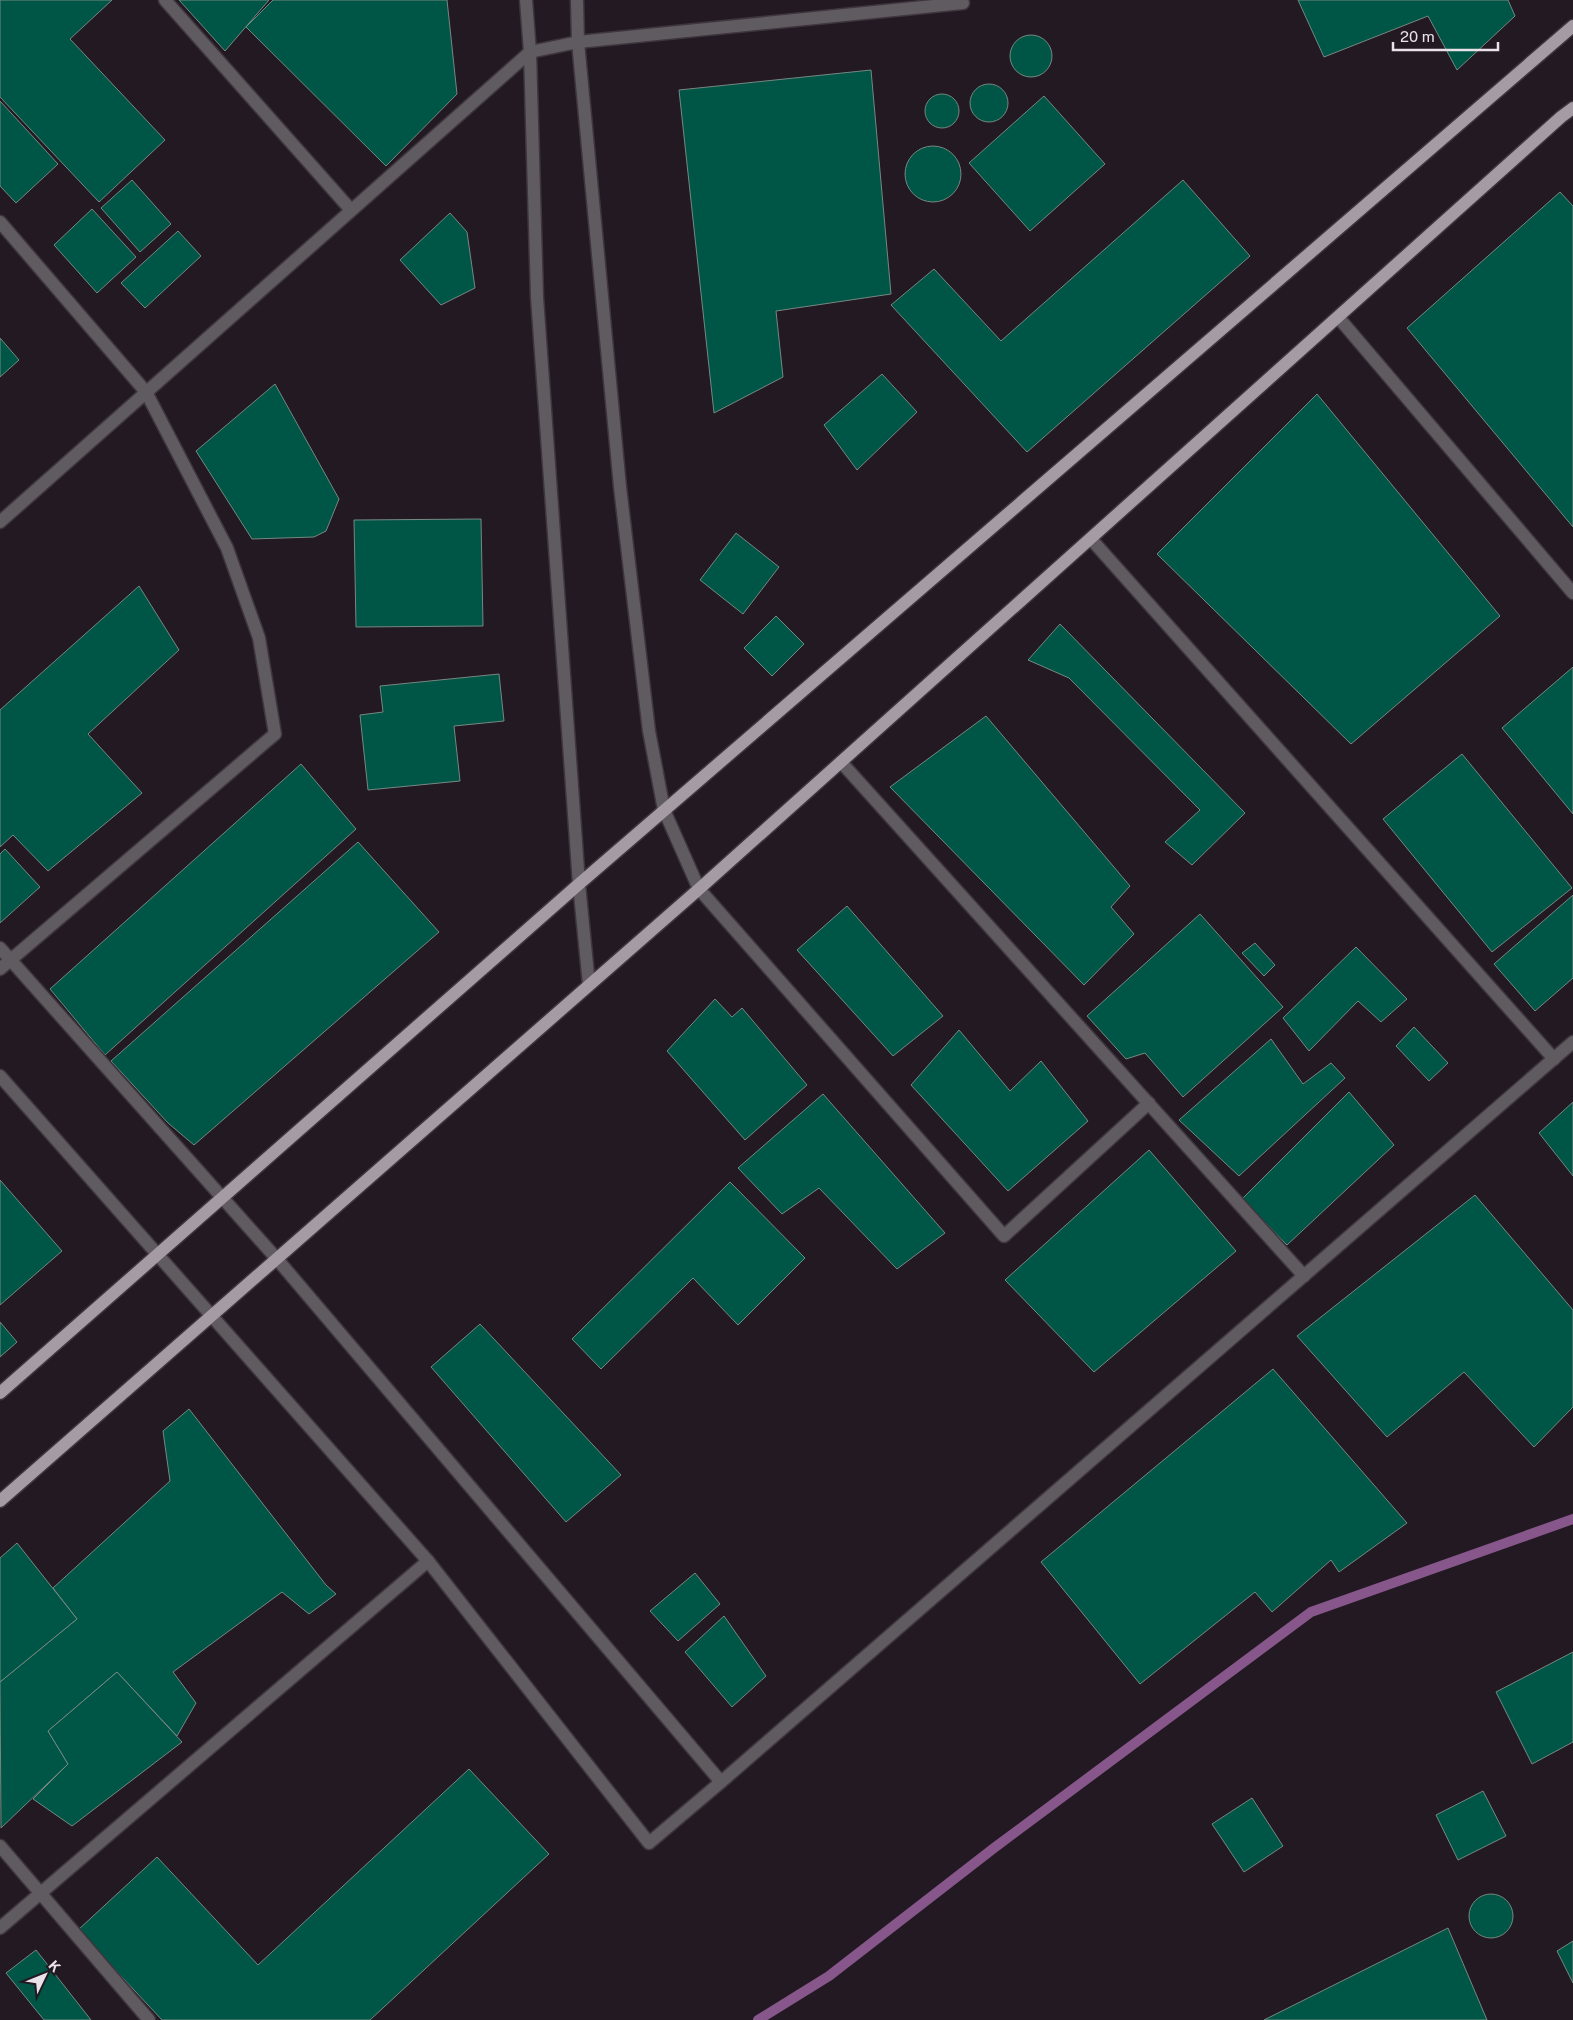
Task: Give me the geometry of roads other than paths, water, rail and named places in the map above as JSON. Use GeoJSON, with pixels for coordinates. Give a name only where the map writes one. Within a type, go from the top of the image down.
{"type":"FeatureCollection","features":[{"type":"Feature","properties":{"kind":"main road"},"geometry":{"type":"LineString","coordinates":[[0,1392],[664,810],[1573,26]]}},
{"type":"Feature","properties":{"kind":"main road"},"geometry":{"type":"LineString","coordinates":[[0,1500],[699,889],[1573,108]]}},
{"type":"Feature","properties":{"kind":"street"},"geometry":{"type":"LineString","coordinates":[[165,0],[351,210]]}},
{"type":"Feature","properties":{"kind":"street"},"geometry":{"type":"LineString","coordinates":[[526,0],[530,52],[536,297],[579,884],[589,985]]}},
{"type":"Feature","properties":{"kind":"street"},"geometry":{"type":"LineString","coordinates":[[578,0],[578,42],[620,487],[649,731],[664,810],[699,889],[1004,1236],[1149,1103]]}},
{"type":"Feature","properties":{"kind":"street"},"geometry":{"type":"LineString","coordinates":[[0,522],[530,52],[578,42],[963,3]]}},
{"type":"Feature","properties":{"kind":"street"},"geometry":{"type":"LineString","coordinates":[[0,222],[146,392],[226,548],[259,638],[276,734],[0,970]]}},
{"type":"Feature","properties":{"kind":"street"},"geometry":{"type":"LineString","coordinates":[[1338,317],[1573,593]]}},
{"type":"Feature","properties":{"kind":"street"},"geometry":{"type":"LineString","coordinates":[[1091,539],[1554,1059]]}},
{"type":"Feature","properties":{"kind":"street"},"geometry":{"type":"LineString","coordinates":[[841,762],[1304,1276]]}},
{"type":"Feature","properties":{"kind":"street"},"geometry":{"type":"LineString","coordinates":[[0,948],[276,1259],[721,1782]]}},
{"type":"Feature","properties":{"kind":"street"},"geometry":{"type":"LineString","coordinates":[[0,1076],[428,1561],[649,1843],[1573,1042]]}},
{"type":"Feature","properties":{"kind":"street"},"geometry":{"type":"LineString","coordinates":[[0,1928],[428,1561]]}},
{"type":"Feature","properties":{"kind":"street"},"geometry":{"type":"LineString","coordinates":[[0,1846],[148,2020]]}},
{"type":"Feature","properties":{"kind":"waterway"},"geometry":{"type":"LineString","coordinates":[[758,2020],[829,1976],[994,1848],[1311,1612],[1573,1519]]}}]}
